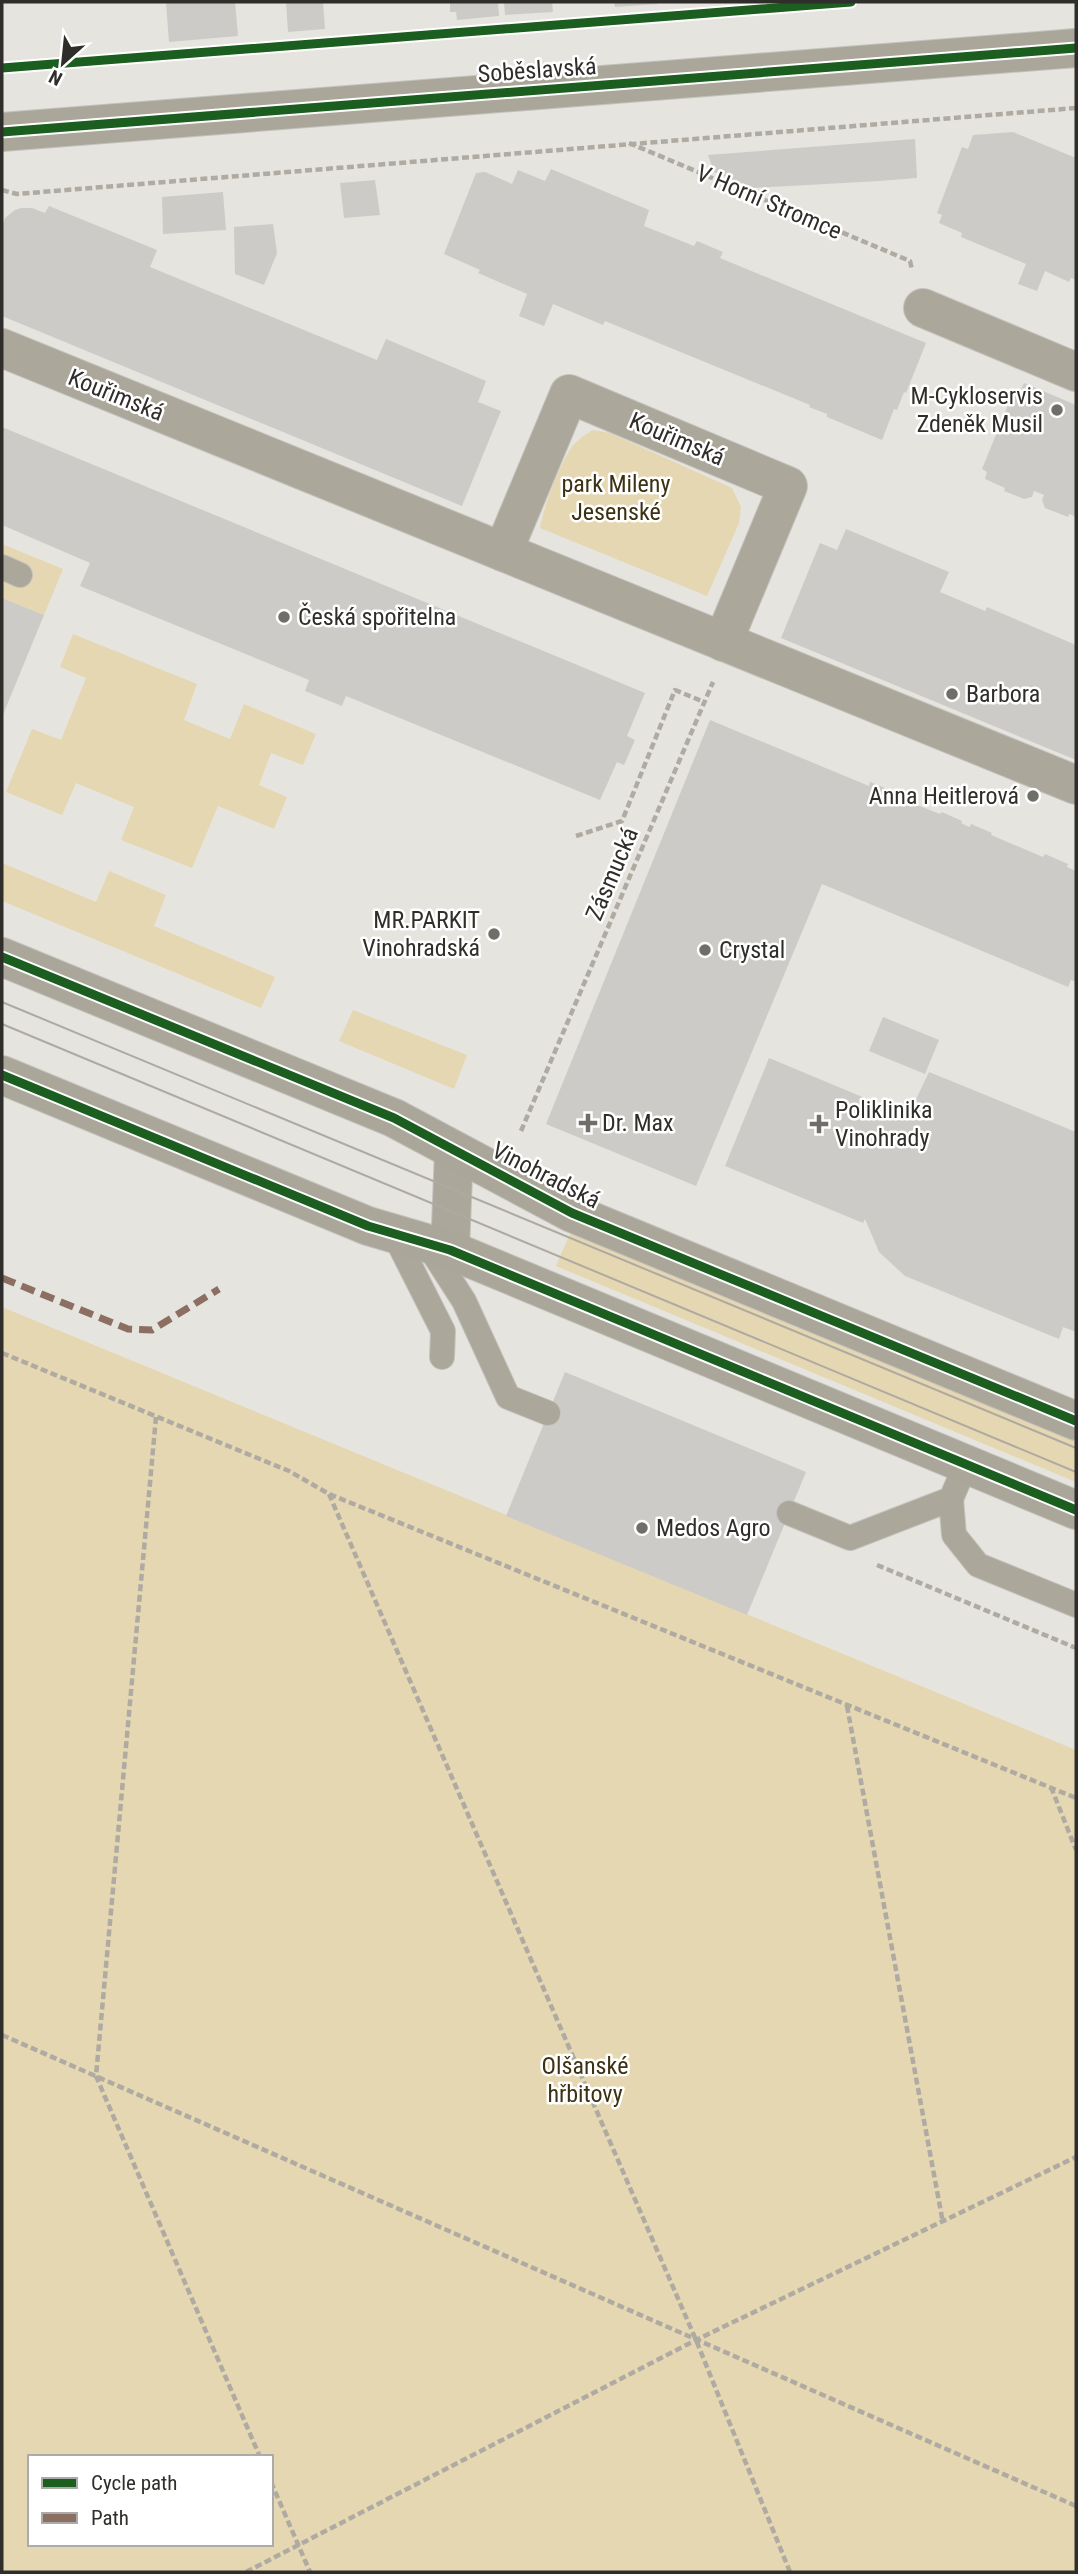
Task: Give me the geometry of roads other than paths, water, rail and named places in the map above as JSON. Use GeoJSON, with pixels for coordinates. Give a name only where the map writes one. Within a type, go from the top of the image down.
{"type":"FeatureCollection","features":[{"type":"Feature","properties":{"kind":"main road","name":"Soběslavská"},"geometry":{"type":"LineString","coordinates":[[2,132],[1076,47]]}},
{"type":"Feature","properties":{"kind":"main road","name":"Vinohradská"},"geometry":{"type":"LineString","coordinates":[[2,957],[394,1118],[572,1213],[1076,1421]]}},
{"type":"Feature","properties":{"kind":"main road"},"geometry":{"type":"LineString","coordinates":[[2,1075],[368,1226],[423,1242],[1076,1510]]}},
{"type":"Feature","properties":{"kind":"street"},"geometry":{"type":"LineString","coordinates":[[923,307],[1076,372]]}},
{"type":"Feature","properties":{"kind":"street","name":"Kouřimská"},"geometry":{"type":"LineString","coordinates":[[2,348],[1076,785]]}},
{"type":"Feature","properties":{"kind":"street","name":"Kouřimská"},"geometry":{"type":"LineString","coordinates":[[503,552],[569,394],[788,486],[733,646]]}},
{"type":"Feature","properties":{"kind":"street","name":"Vinohradská"},"geometry":{"type":"LineString","coordinates":[[423,1242],[454,1151]]}},
{"type":"Feature","properties":{"kind":"lane"},"geometry":{"type":"LineString","coordinates":[[423,1242],[443,1331],[442,1357]]}},
{"type":"Feature","properties":{"kind":"lane"},"geometry":{"type":"LineString","coordinates":[[423,1242],[464,1300],[508,1397],[548,1413]]}},
{"type":"Feature","properties":{"kind":"lane"},"geometry":{"type":"LineString","coordinates":[[966,1464],[951,1499],[954,1535],[978,1565],[1076,1605]]}},
{"type":"Feature","properties":{"kind":"lane"},"geometry":{"type":"LineString","coordinates":[[789,1513],[850,1538],[951,1499]]}},
{"type":"Feature","properties":{"kind":"tram line"},"geometry":{"type":"LineString","coordinates":[[2,1002],[1076,1448]]}},
{"type":"Feature","properties":{"kind":"tram line"},"geometry":{"type":"LineString","coordinates":[[2,1024],[1076,1472]]}},
{"type":"Feature","properties":{"kind":"place","name":"M-Cykloservis Zdeněk Musil"},"geometry":{"type":"Point","coordinates":[1057,410]}},
{"type":"Feature","properties":{"kind":"place","name":"Česká spořitelna"},"geometry":{"type":"Point","coordinates":[284,617]}},
{"type":"Feature","properties":{"kind":"place","name":"Barbora"},"geometry":{"type":"Point","coordinates":[952,694]}},
{"type":"Feature","properties":{"kind":"place","name":"Anna Heitlerová"},"geometry":{"type":"Point","coordinates":[1033,796]}},
{"type":"Feature","properties":{"kind":"place","name":"MR.PARKIT Vinohradská"},"geometry":{"type":"Point","coordinates":[494,934]}},
{"type":"Feature","properties":{"kind":"place","name":"Crystal"},"geometry":{"type":"Point","coordinates":[705,950]}},
{"type":"Feature","properties":{"kind":"place","name":"Dr. Max"},"geometry":{"type":"Point","coordinates":[588,1123]}},
{"type":"Feature","properties":{"kind":"place","name":"Poliklinika Vinohrady"},"geometry":{"type":"Point","coordinates":[819,1124]}},
{"type":"Feature","properties":{"kind":"place","name":"Medos Agro"},"geometry":{"type":"Point","coordinates":[642,1528]}},
{"type":"Feature","properties":{"kind":"park label","name":"park Mileny Jesenské"},"geometry":{"type":"Point","coordinates":[616,498]}},
{"type":"Feature","properties":{"kind":"park label","name":"Olšanské hřbitovy"},"geometry":{"type":"Point","coordinates":[585,2080]}}]}
